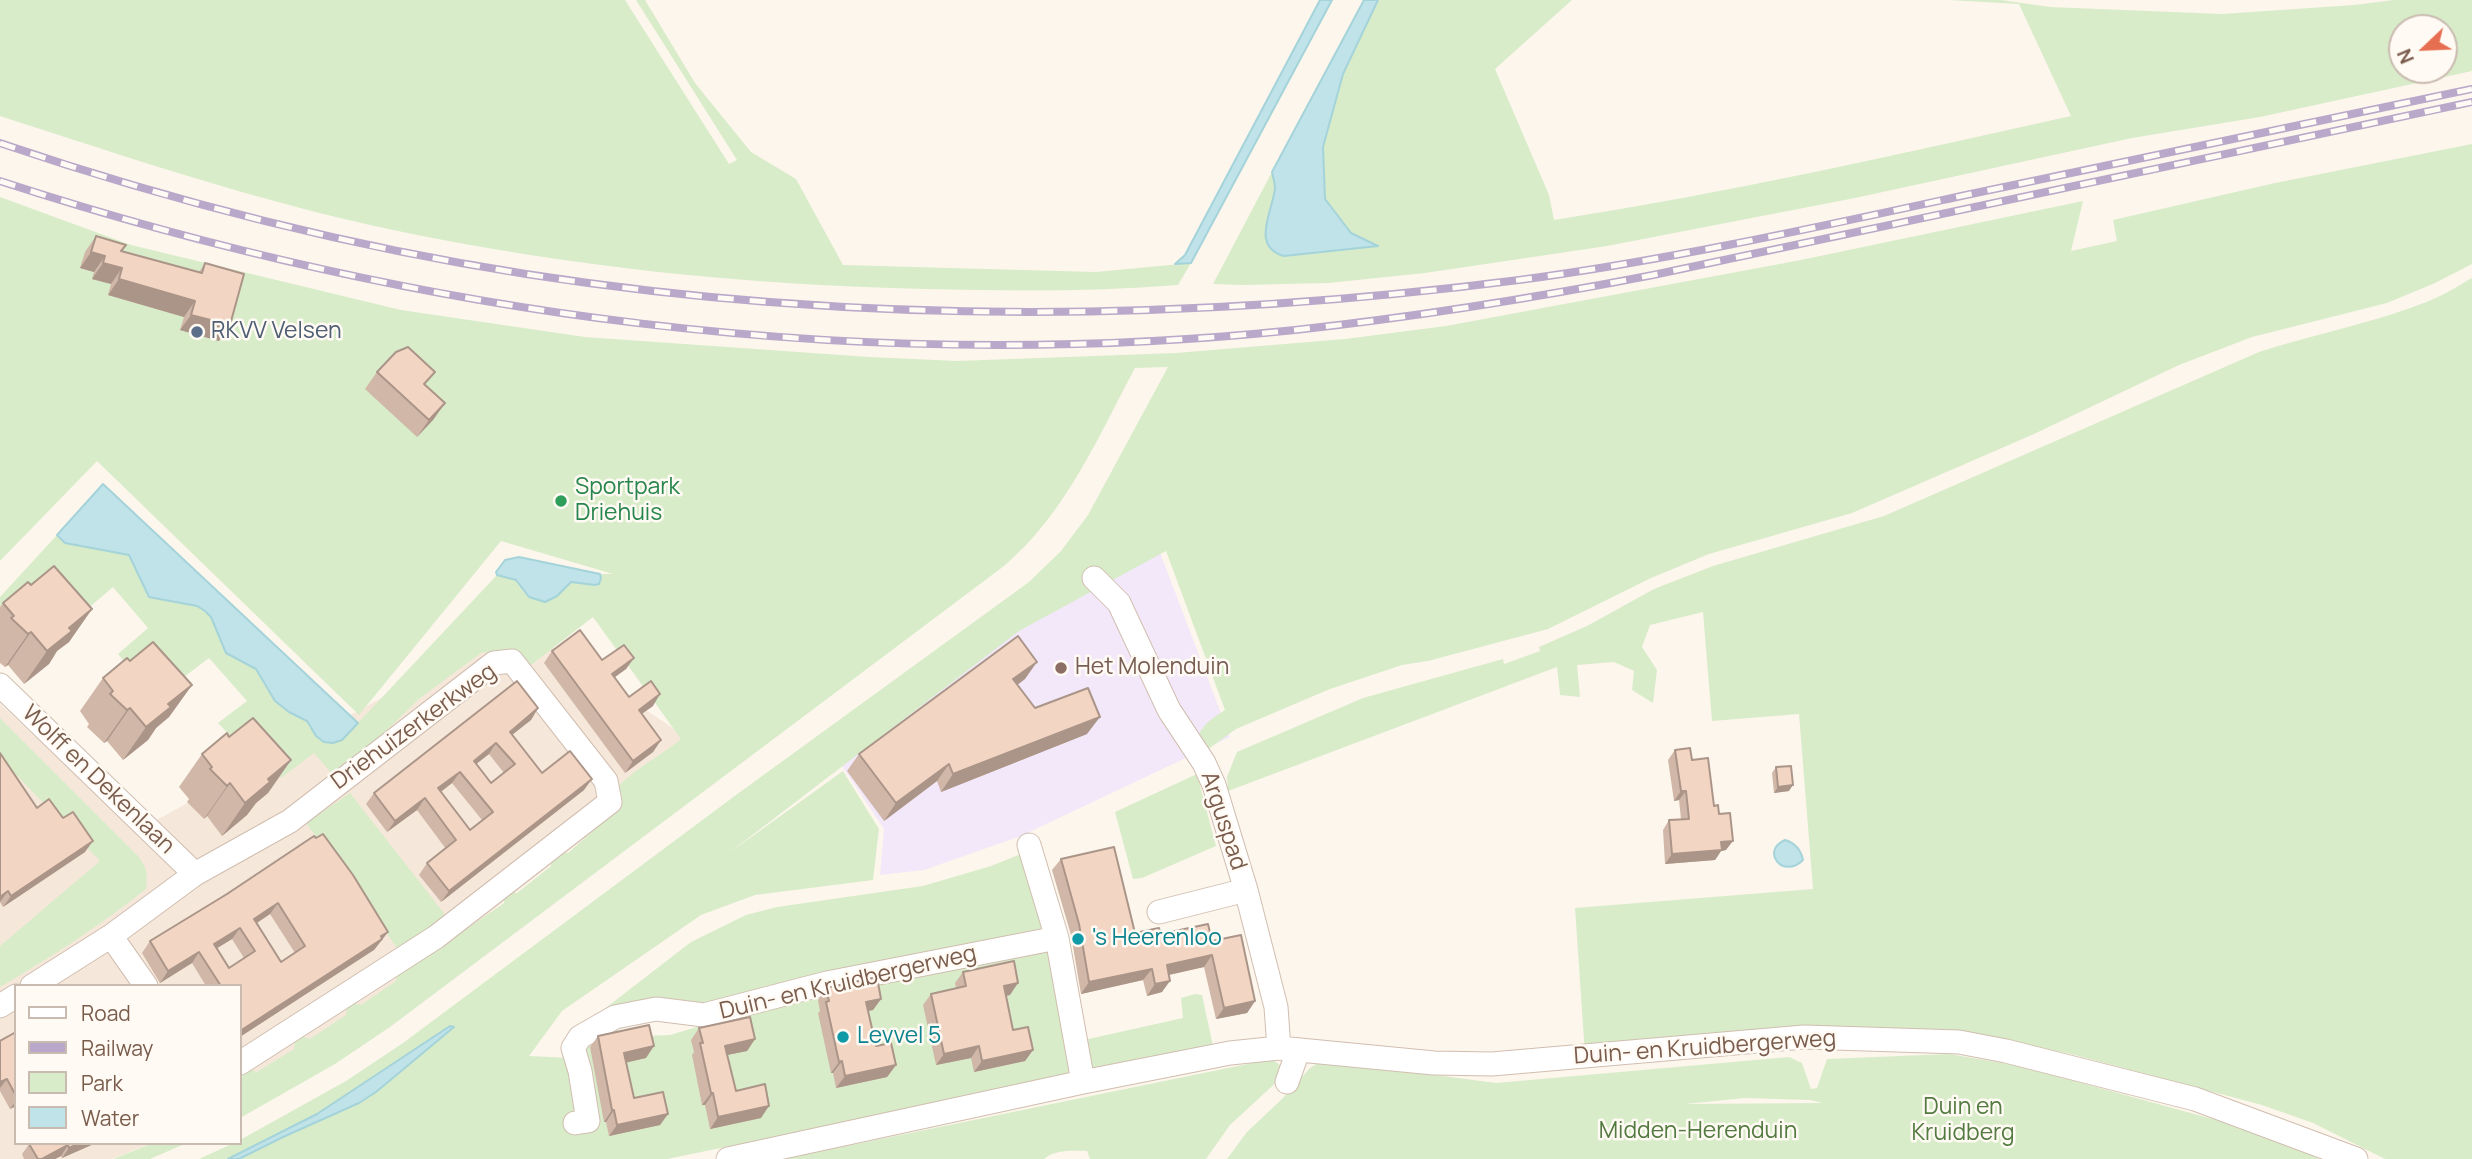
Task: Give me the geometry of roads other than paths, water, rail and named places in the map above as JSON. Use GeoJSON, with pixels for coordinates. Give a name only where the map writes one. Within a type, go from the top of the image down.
{"type":"FeatureCollection","features":[{"type":"Feature","properties":{"kind":"street","name":"Arguspad"},"geometry":{"type":"LineString","coordinates":[[1094,578],[1119,603],[1169,710],[1204,763],[1214,785],[1289,1050]]}},
{"type":"Feature","properties":{"kind":"street","name":"Driehuizerkerkweg"},"geometry":{"type":"LineString","coordinates":[[35,984],[111,936],[195,874],[290,821],[494,663],[512,661],[606,780],[610,802],[436,937],[242,1062]]}},
{"type":"Feature","properties":{"kind":"street","name":"Wolff en Dekenlaan"},"geometry":{"type":"LineString","coordinates":[[0,685],[195,874]]}},
{"type":"Feature","properties":{"kind":"street"},"geometry":{"type":"LineString","coordinates":[[1029,845],[1056,938],[1083,1082]]}},
{"type":"Feature","properties":{"kind":"street"},"geometry":{"type":"LineString","coordinates":[[1159,912],[1245,890]]}},
{"type":"Feature","properties":{"kind":"street"},"geometry":{"type":"LineString","coordinates":[[111,936],[145,984]]}},
{"type":"Feature","properties":{"kind":"street","name":"Duin- en Kruidbergerweg"},"geometry":{"type":"LineString","coordinates":[[575,1124],[588,1121],[580,1071],[573,1048],[575,1042],[615,1017],[656,1009],[704,1015],[827,983],[1056,938]]}},
{"type":"Feature","properties":{"kind":"street","name":"Duin- en Kruidbergerweg"},"geometry":{"type":"LineString","coordinates":[[728,1159],[1230,1053],[1289,1050],[1434,1063],[1492,1064],[1804,1037],[1959,1042],[2006,1051],[2195,1100],[2356,1159]]}},
{"type":"Feature","properties":{"kind":"street"},"geometry":{"type":"LineString","coordinates":[[1287,1082],[1289,1050]]}},
{"type":"Feature","properties":{"kind":"water"},"geometry":{"type":"Polygon","coordinates":[[[1320,0],[1332,0],[1191,263],[1175,264],[1185,255],[1320,0]]]}},
{"type":"Feature","properties":{"kind":"water"},"geometry":{"type":"Polygon","coordinates":[[[1364,0],[1378,0],[1343,74],[1323,147],[1325,199],[1351,233],[1378,246],[1284,256],[1274,251],[1266,236],[1275,188],[1272,172],[1364,0]]]}},
{"type":"Feature","properties":{"kind":"water"},"geometry":{"type":"Polygon","coordinates":[[[103,484],[358,723],[342,740],[324,742],[316,736],[307,721],[275,701],[256,669],[226,653],[211,617],[205,611],[197,606],[149,597],[129,555],[65,543],[57,535],[103,484]]]}},
{"type":"Feature","properties":{"kind":"water"},"geometry":{"type":"Polygon","coordinates":[[[519,557],[600,574],[601,578],[599,584],[595,585],[571,582],[557,596],[545,602],[529,597],[516,580],[497,575],[496,572],[505,560],[519,557]]]}},
{"type":"Feature","properties":{"kind":"water"},"geometry":{"type":"Polygon","coordinates":[[[1785,840],[1795,845],[1803,860],[1788,867],[1777,862],[1774,856],[1778,845],[1785,840]]]}},
{"type":"Feature","properties":{"kind":"water"},"geometry":{"type":"Polygon","coordinates":[[[450,1026],[454,1027],[359,1103],[239,1159],[228,1159],[317,1114],[450,1026]]]}},
{"type":"Feature","properties":{"kind":"railway"},"geometry":{"type":"LineString","coordinates":[[0,143],[129,184],[260,220],[392,250],[526,274],[650,291],[774,302],[1022,312],[1147,310],[1395,294],[1519,280],[1631,263],[1799,231],[2472,89]]}},
{"type":"Feature","properties":{"kind":"railway"},"geometry":{"type":"LineString","coordinates":[[0,181],[158,228],[317,268],[478,300],[640,323],[803,338],[966,345],[1130,342],[1340,325],[1564,291],[1653,275],[2472,102]]}},
{"type":"Feature","properties":{"kind":"place","name":"RKVV Velsen"},"geometry":{"type":"Point","coordinates":[197,332]}},
{"type":"Feature","properties":{"kind":"place","name":"Sportpark Driehuis"},"geometry":{"type":"Point","coordinates":[561,501]}},
{"type":"Feature","properties":{"kind":"place","name":"Het Molenduin"},"geometry":{"type":"Point","coordinates":[1061,668]}},
{"type":"Feature","properties":{"kind":"place","name":"'s Heerenloo"},"geometry":{"type":"Point","coordinates":[1078,939]}},
{"type":"Feature","properties":{"kind":"place","name":"Levvel 5"},"geometry":{"type":"Point","coordinates":[843,1037]}},
{"type":"Feature","properties":{"kind":"park label","name":"Duin en Kruidberg"},"geometry":{"type":"Point","coordinates":[1963,1121]}},
{"type":"Feature","properties":{"kind":"park label","name":"Midden-Herenduin"},"geometry":{"type":"Point","coordinates":[1698,1132]}}]}
